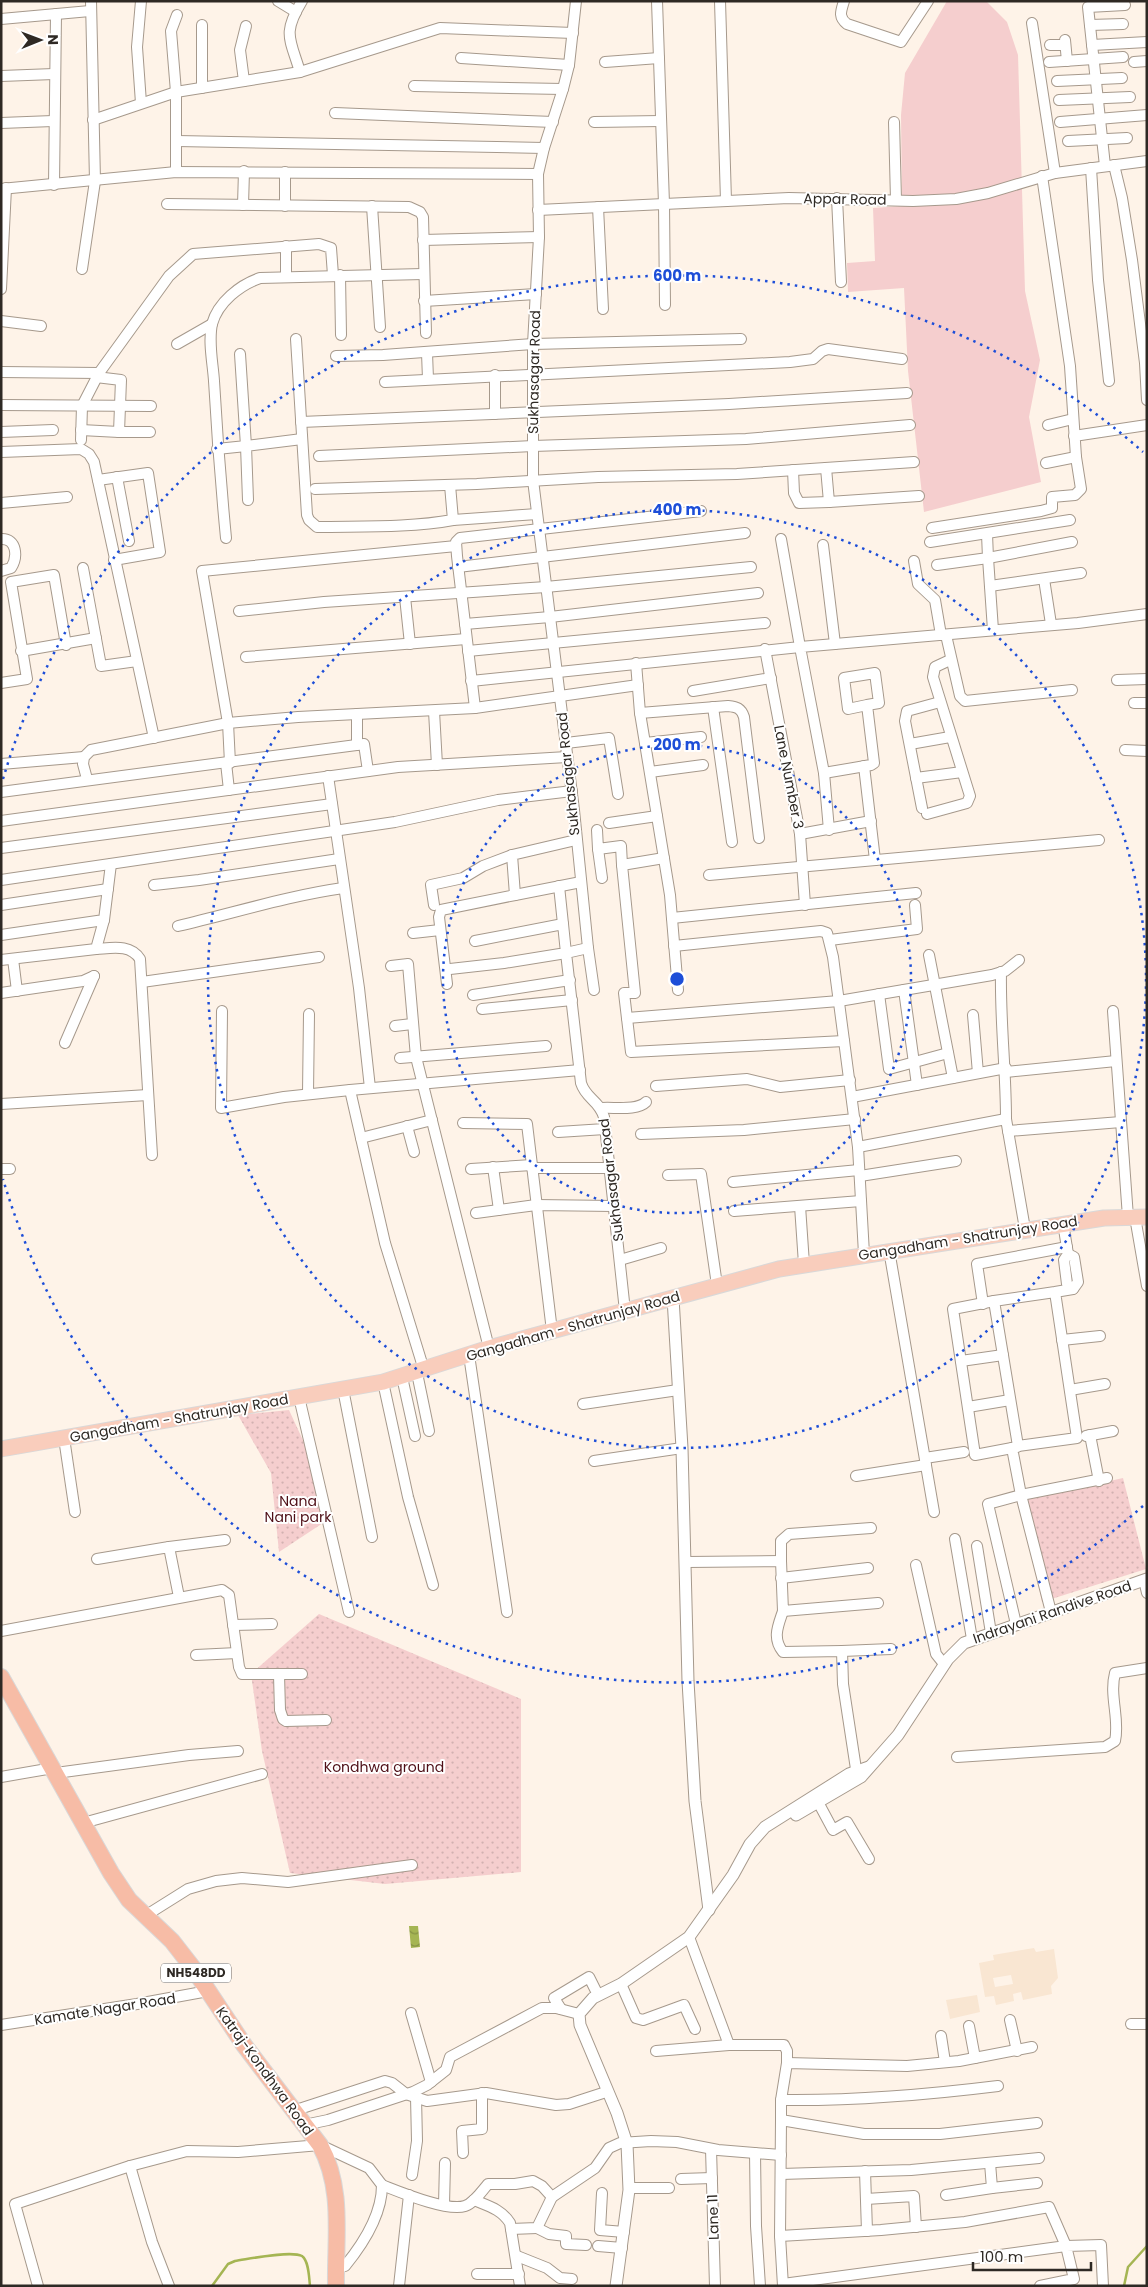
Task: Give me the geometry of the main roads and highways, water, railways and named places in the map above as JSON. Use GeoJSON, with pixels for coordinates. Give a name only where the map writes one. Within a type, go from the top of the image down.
{"type":"FeatureCollection","features":[{"type":"Feature","properties":{"kind":"highway","name":"Katraj-Kondhwa Road"},"geometry":{"type":"LineString","coordinates":[[1,1677],[111,1873],[129,1900],[172,1941],[244,2045],[320,2145],[328,2160],[334,2180],[336,2206],[336,2286]]}},
{"type":"Feature","properties":{"kind":"main road","name":"Gangadham - Shatrunjay Road"},"geometry":{"type":"LineString","coordinates":[[1,1449],[384,1382],[489,1348],[717,1285],[804,1264],[1025,1229],[1104,1218],[1137,1217]]}},
{"type":"Feature","properties":{"kind":"water"},"geometry":{"type":"Polygon","coordinates":[[[409,1926],[418,1926],[420,1947],[411,1948],[409,1926]]]}},
{"type":"Feature","properties":{"kind":"waterway"},"geometry":{"type":"LineString","coordinates":[[1124,2286],[1128,2267],[1147,2246]]}},
{"type":"Feature","properties":{"kind":"waterway"},"geometry":{"type":"LineString","coordinates":[[212,2286],[228,2264],[235,2261],[289,2254],[297,2254],[304,2258],[310,2286]]}},
{"type":"Feature","properties":{"kind":"park label","name":"Nana Nani park"},"geometry":{"type":"Point","coordinates":[298,1509]}},
{"type":"Feature","properties":{"kind":"park label","name":"Kondhwa ground"},"geometry":{"type":"Point","coordinates":[384,1767]}}]}
